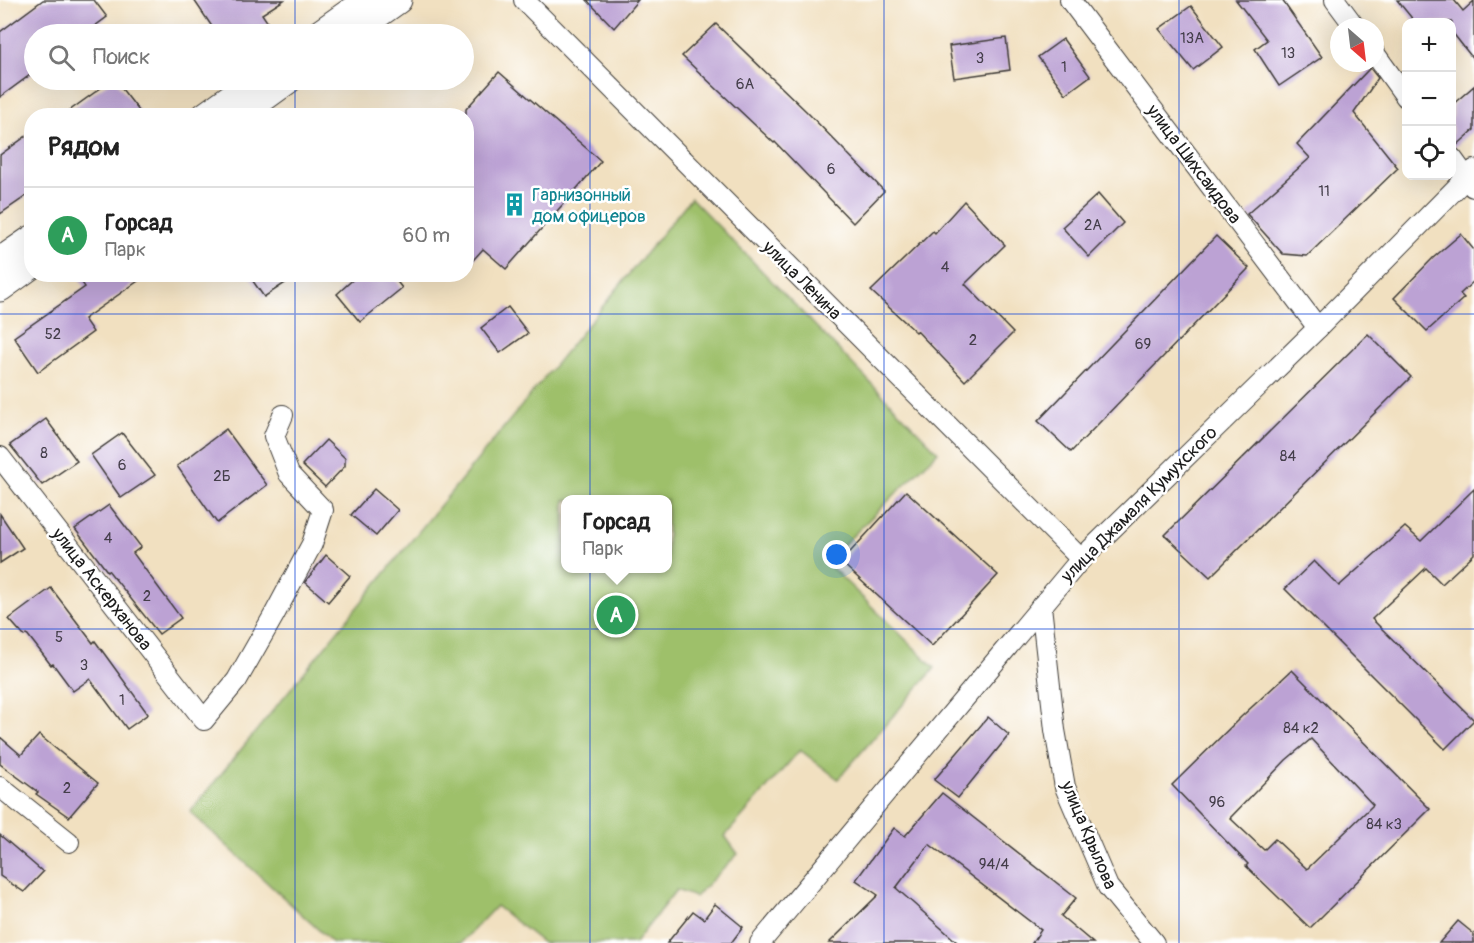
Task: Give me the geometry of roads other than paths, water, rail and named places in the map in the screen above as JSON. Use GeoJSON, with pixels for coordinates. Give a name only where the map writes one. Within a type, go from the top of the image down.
{"type":"FeatureCollection","features":[{"type":"Feature","properties":{"kind":"main road"},"geometry":{"type":"LineString","coordinates":[[333,24],[367,0]]}},
{"type":"Feature","properties":{"kind":"main road"},"geometry":{"type":"LineString","coordinates":[[364,24],[398,0]]}},
{"type":"Feature","properties":{"kind":"main road"},"geometry":{"type":"LineString","coordinates":[[216,108],[241,90]]}},
{"type":"Feature","properties":{"kind":"main road"},"geometry":{"type":"LineString","coordinates":[[249,108],[274,90]]}},
{"type":"Feature","properties":{"kind":"main road"},"geometry":{"type":"LineString","coordinates":[[0,261],[24,244]]}},
{"type":"Feature","properties":{"kind":"main road"},"geometry":{"type":"LineString","coordinates":[[0,288],[24,271]]}},
{"type":"Feature","properties":{"kind":"street","name":"улица Ленина"},"geometry":{"type":"LineString","coordinates":[[524,0],[1081,558]]}},
{"type":"Feature","properties":{"kind":"street","name":"улица Шихсаидова"},"geometry":{"type":"LineString","coordinates":[[1070,0],[1318,328]]}},
{"type":"Feature","properties":{"kind":"street"},"geometry":{"type":"LineString","coordinates":[[1335,0],[1348,18]]}},
{"type":"Feature","properties":{"kind":"street"},"geometry":{"type":"LineString","coordinates":[[1384,66],[1402,90]]}},
{"type":"Feature","properties":{"kind":"street"},"geometry":{"type":"LineString","coordinates":[[1456,162],[1471,179]]}},
{"type":"Feature","properties":{"kind":"street","name":"улица Джамаля Кумухского"},"geometry":{"type":"LineString","coordinates":[[760,943],[1081,558],[1471,179]]}},
{"type":"Feature","properties":{"kind":"street","name":"улица Аскерханова"},"geometry":{"type":"LineString","coordinates":[[0,457],[204,720],[237,680],[274,615],[312,544],[323,510],[290,474],[274,436],[283,415]]}},
{"type":"Feature","properties":{"kind":"street","name":"улица Крылова"},"geometry":{"type":"LineString","coordinates":[[1041,606],[1055,730],[1065,787],[1108,887],[1154,943]]}},
{"type":"Feature","properties":{"kind":"street"},"geometry":{"type":"LineString","coordinates":[[0,787],[69,842]]}},
{"type":"Feature","properties":{"kind":"place","name":"Гарнизонный дом офицеров"},"geometry":{"type":"Point","coordinates":[514,205]}},
{"type":"Feature","properties":{"kind":"place","name":"Горсад"},"geometry":{"type":"Point","coordinates":[616,615]}}]}
